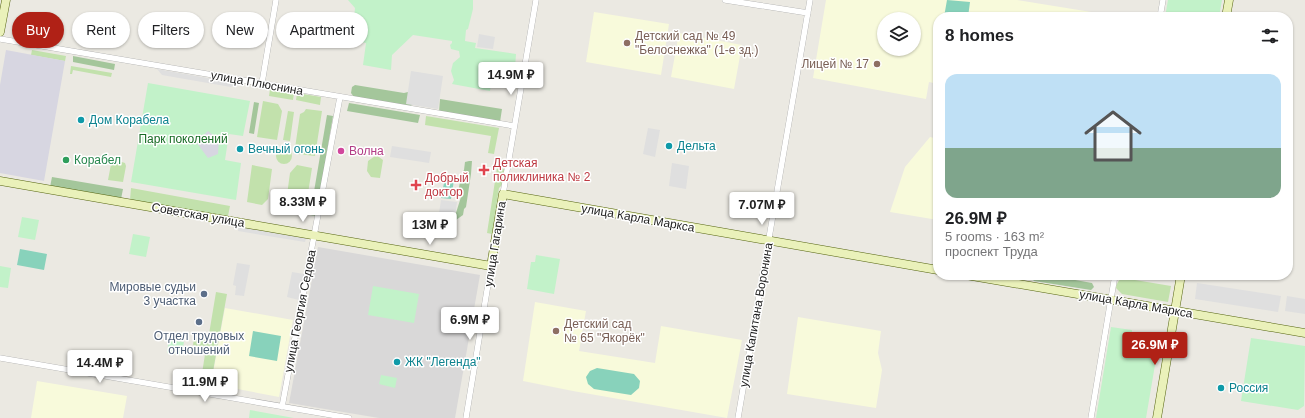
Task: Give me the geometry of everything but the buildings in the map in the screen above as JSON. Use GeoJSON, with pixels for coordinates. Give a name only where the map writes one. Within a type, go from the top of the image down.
{"type":"FeatureCollection","features":[{"type":"Feature","properties":{"kind":"street"},"geometry":{"type":"LineString","coordinates":[[0,32],[6,0]]}},
{"type":"Feature","properties":{"kind":"street"},"geometry":{"type":"LineString","coordinates":[[262,83],[276,0]]}},
{"type":"Feature","properties":{"kind":"street","name":"улица Гагарина"},"geometry":{"type":"LineString","coordinates":[[466,418],[536,0]]}},
{"type":"Feature","properties":{"kind":"street"},"geometry":{"type":"LineString","coordinates":[[725,0],[808,13]]}},
{"type":"Feature","properties":{"kind":"street","name":"улица Капитана Воронина"},"geometry":{"type":"LineString","coordinates":[[738,418],[810,0]]}},
{"type":"Feature","properties":{"kind":"street"},"geometry":{"type":"LineString","coordinates":[[1161,12],[1163,0]]}},
{"type":"Feature","properties":{"kind":"street"},"geometry":{"type":"LineString","coordinates":[[1227,12],[1229,0]]}},
{"type":"Feature","properties":{"kind":"street","name":"улица Плюснина"},"geometry":{"type":"LineString","coordinates":[[0,39],[514,126]]}},
{"type":"Feature","properties":{"kind":"street","name":"улица Георгия Седова"},"geometry":{"type":"LineString","coordinates":[[282,407],[340,97]]}},
{"type":"Feature","properties":{"kind":"street","name":"Советская улица"},"geometry":{"type":"LineString","coordinates":[[0,181],[491,266]]}},
{"type":"Feature","properties":{"kind":"street","name":"улица Карла Маркса"},"geometry":{"type":"LineString","coordinates":[[503,194],[933,269]]}},
{"type":"Feature","properties":{"kind":"street","name":"улица Карла Маркса"},"geometry":{"type":"LineString","coordinates":[[995,280],[1305,333]]}},
{"type":"Feature","properties":{"kind":"street"},"geometry":{"type":"LineString","coordinates":[[1091,418],[1114,280]]}},
{"type":"Feature","properties":{"kind":"street"},"geometry":{"type":"LineString","coordinates":[[1157,418],[1180,280]]}},
{"type":"Feature","properties":{"kind":"street"},"geometry":{"type":"LineString","coordinates":[[0,358],[349,418]]}},
{"type":"Feature","properties":{"kind":"shaded area","name":"Лицей № 17"},"geometry":{"type":"Polygon","coordinates":[[[826,0],[1017,0],[1091,12],[933,12],[933,83],[929,82],[926,99],[813,78],[826,0]]]}},
{"type":"Feature","properties":{"kind":"shaded area","name":"Детский сад № 49 \"Белоснежка\" (1-е зд.)"},"geometry":{"type":"Polygon","coordinates":[[[594,12],[669,24],[661,75],[586,62],[594,12]]]}},
{"type":"Feature","properties":{"kind":"shaded area"},"geometry":{"type":"Polygon","coordinates":[[[679,33],[742,45],[734,89],[671,77],[679,33]]]}},
{"type":"Feature","properties":{"kind":"shaded area"},"geometry":{"type":"Polygon","coordinates":[[[479,34],[495,37],[493,49],[477,47],[479,34]]]}},
{"type":"Feature","properties":{"kind":"shaded area"},"geometry":{"type":"Polygon","coordinates":[[[6,50],[65,61],[44,181],[0,173],[0,85],[6,50]]]}},
{"type":"Feature","properties":{"kind":"shaded area"},"geometry":{"type":"Polygon","coordinates":[[[157,69],[236,83],[231,87],[162,75],[157,69]]]}},
{"type":"Feature","properties":{"kind":"shaded area"},"geometry":{"type":"Polygon","coordinates":[[[411,71],[443,76],[438,109],[406,104],[411,71]]]}},
{"type":"Feature","properties":{"kind":"shaded area"},"geometry":{"type":"Polygon","coordinates":[[[648,128],[660,130],[655,157],[643,154],[648,128]]]}},
{"type":"Feature","properties":{"kind":"shaded area"},"geometry":{"type":"Polygon","coordinates":[[[208,131],[219,140],[218,154],[208,158],[196,142],[208,131]]]}},
{"type":"Feature","properties":{"kind":"shaded area"},"geometry":{"type":"Polygon","coordinates":[[[930,137],[933,138],[933,219],[890,212],[905,167],[930,137]]]}},
{"type":"Feature","properties":{"kind":"shaded area"},"geometry":{"type":"Polygon","coordinates":[[[392,146],[431,152],[429,163],[390,157],[392,146]]]}},
{"type":"Feature","properties":{"kind":"shaded area"},"geometry":{"type":"Polygon","coordinates":[[[672,163],[689,166],[686,189],[669,186],[672,163]]]}},
{"type":"Feature","properties":{"kind":"shaded area"},"geometry":{"type":"Polygon","coordinates":[[[441,200],[457,202],[455,216],[439,213],[441,200]]]}},
{"type":"Feature","properties":{"kind":"shaded area"},"geometry":{"type":"Polygon","coordinates":[[[239,226],[306,238],[305,242],[238,231],[239,226]]]}},
{"type":"Feature","properties":{"kind":"shaded area"},"geometry":{"type":"Polygon","coordinates":[[[318,247],[480,275],[455,418],[379,418],[289,403],[318,247]]]}},
{"type":"Feature","properties":{"kind":"shaded area"},"geometry":{"type":"Polygon","coordinates":[[[237,263],[250,265],[244,296],[235,295],[236,286],[233,285],[237,263]]]}},
{"type":"Feature","properties":{"kind":"shaded area"},"geometry":{"type":"Polygon","coordinates":[[[292,272],[304,274],[299,300],[287,297],[292,272]]]}},
{"type":"Feature","properties":{"kind":"shaded area"},"geometry":{"type":"Polygon","coordinates":[[[1197,283],[1281,296],[1278,312],[1195,299],[1197,283]]]}},
{"type":"Feature","properties":{"kind":"shaded area"},"geometry":{"type":"Polygon","coordinates":[[[1287,296],[1305,299],[1305,314],[1285,311],[1287,296]]]}},
{"type":"Feature","properties":{"kind":"shaded area"},"geometry":{"type":"Polygon","coordinates":[[[535,302],[586,311],[579,351],[655,363],[661,326],[742,340],[727,418],[523,381],[535,302]]]}},
{"type":"Feature","properties":{"kind":"shaded area"},"geometry":{"type":"Polygon","coordinates":[[[225,308],[293,320],[279,397],[211,384],[225,308]]]}},
{"type":"Feature","properties":{"kind":"shaded area"},"geometry":{"type":"Polygon","coordinates":[[[798,317],[881,331],[878,353],[882,370],[876,408],[787,394],[798,317]]]}},
{"type":"Feature","properties":{"kind":"shaded area"},"geometry":{"type":"Polygon","coordinates":[[[37,381],[127,396],[123,418],[31,418],[37,381]]]}},
{"type":"Feature","properties":{"kind":"green space"},"geometry":{"type":"Polygon","coordinates":[[[348,0],[473,0],[473,9],[468,29],[466,30],[465,41],[476,43],[475,48],[516,54],[515,68],[494,64],[490,91],[452,84],[454,80],[451,71],[453,63],[460,57],[459,51],[451,49],[450,45],[452,41],[413,35],[392,55],[391,70],[363,65],[365,48],[368,48],[368,12],[355,12],[355,8],[348,0]]]}},
{"type":"Feature","properties":{"kind":"green space"},"geometry":{"type":"Polygon","coordinates":[[[947,0],[970,2],[969,12],[945,12],[947,0]]]}},
{"type":"Feature","properties":{"kind":"green space"},"geometry":{"type":"Polygon","coordinates":[[[1168,0],[1222,0],[1220,12],[1166,12],[1168,0]]]}},
{"type":"Feature","properties":{"kind":"green space"},"geometry":{"type":"Polygon","coordinates":[[[32,50],[66,56],[65,61],[31,55],[32,50]]]}},
{"type":"Feature","properties":{"kind":"green space"},"geometry":{"type":"Polygon","coordinates":[[[73,56],[115,64],[114,70],[73,62],[73,56]]]}},
{"type":"Feature","properties":{"kind":"green space"},"geometry":{"type":"Polygon","coordinates":[[[71,66],[112,73],[111,77],[73,70],[72,74],[70,74],[71,66]]]}},
{"type":"Feature","properties":{"kind":"green space","name":"Парк поколений"},"geometry":{"type":"Polygon","coordinates":[[[148,83],[250,101],[243,136],[229,134],[225,160],[241,163],[236,200],[131,182],[148,83]]]}},
{"type":"Feature","properties":{"kind":"green space"},"geometry":{"type":"Polygon","coordinates":[[[355,85],[404,93],[408,92],[412,96],[414,102],[410,107],[354,97],[351,93],[352,87],[355,85]]]}},
{"type":"Feature","properties":{"kind":"green space"},"geometry":{"type":"Polygon","coordinates":[[[270,89],[294,93],[293,100],[269,96],[270,89]]]}},
{"type":"Feature","properties":{"kind":"green space"},"geometry":{"type":"Polygon","coordinates":[[[297,93],[321,97],[320,105],[296,100],[297,93]]]}},
{"type":"Feature","properties":{"kind":"green space"},"geometry":{"type":"Polygon","coordinates":[[[440,99],[502,109],[500,122],[439,112],[440,99]]]}},
{"type":"Feature","properties":{"kind":"green space"},"geometry":{"type":"Polygon","coordinates":[[[263,101],[278,104],[282,111],[277,140],[257,137],[263,101]]]}},
{"type":"Feature","properties":{"kind":"green space"},"geometry":{"type":"Polygon","coordinates":[[[254,102],[259,103],[254,134],[249,133],[254,102]]]}},
{"type":"Feature","properties":{"kind":"green space"},"geometry":{"type":"Polygon","coordinates":[[[349,103],[420,115],[418,123],[347,111],[349,103]]]}},
{"type":"Feature","properties":{"kind":"green space"},"geometry":{"type":"Polygon","coordinates":[[[306,109],[322,111],[315,156],[298,154],[295,148],[300,114],[306,109]]]}},
{"type":"Feature","properties":{"kind":"green space"},"geometry":{"type":"Polygon","coordinates":[[[288,111],[294,112],[290,141],[283,140],[288,111]]]}},
{"type":"Feature","properties":{"kind":"green space"},"geometry":{"type":"Polygon","coordinates":[[[327,115],[333,116],[316,216],[310,215],[327,115]]]}},
{"type":"Feature","properties":{"kind":"green space"},"geometry":{"type":"Polygon","coordinates":[[[426,116],[499,128],[494,154],[488,153],[491,136],[425,125],[426,116]]]}},
{"type":"Feature","properties":{"kind":"green space"},"geometry":{"type":"Polygon","coordinates":[[[281,148],[287,148],[292,153],[290,162],[287,164],[281,164],[276,159],[276,153],[281,148]]]}},
{"type":"Feature","properties":{"kind":"green space"},"geometry":{"type":"Polygon","coordinates":[[[375,156],[383,160],[380,178],[371,177],[367,171],[368,161],[375,156]]]}},
{"type":"Feature","properties":{"kind":"green space"},"geometry":{"type":"Polygon","coordinates":[[[112,159],[125,163],[126,166],[123,182],[108,180],[112,159]]]}},
{"type":"Feature","properties":{"kind":"green space"},"geometry":{"type":"Polygon","coordinates":[[[472,161],[466,207],[463,215],[456,220],[455,216],[461,197],[458,194],[461,175],[464,170],[465,162],[472,161]]]}},
{"type":"Feature","properties":{"kind":"green space"},"geometry":{"type":"Polygon","coordinates":[[[252,165],[272,169],[268,199],[262,205],[247,202],[252,165]]]}},
{"type":"Feature","properties":{"kind":"green space"},"geometry":{"type":"Polygon","coordinates":[[[297,165],[312,168],[305,212],[290,209],[286,202],[290,173],[297,165]]]}},
{"type":"Feature","properties":{"kind":"green space"},"geometry":{"type":"Polygon","coordinates":[[[497,168],[505,169],[502,185],[499,188],[492,234],[487,233],[497,168]]]}},
{"type":"Feature","properties":{"kind":"green space"},"geometry":{"type":"Polygon","coordinates":[[[52,177],[123,189],[121,199],[50,187],[52,177]]]}},
{"type":"Feature","properties":{"kind":"green space"},"geometry":{"type":"Polygon","coordinates":[[[445,178],[454,180],[451,199],[441,198],[445,178]]]}},
{"type":"Feature","properties":{"kind":"green space"},"geometry":{"type":"Polygon","coordinates":[[[131,188],[230,206],[228,216],[130,200],[131,188]]]}},
{"type":"Feature","properties":{"kind":"green space"},"geometry":{"type":"Polygon","coordinates":[[[22,217],[39,220],[35,240],[18,237],[22,217]]]}},
{"type":"Feature","properties":{"kind":"green space"},"geometry":{"type":"Polygon","coordinates":[[[133,234],[150,237],[146,257],[129,254],[133,234]]]}},
{"type":"Feature","properties":{"kind":"green space"},"geometry":{"type":"Polygon","coordinates":[[[20,249],[47,254],[44,270],[17,265],[20,249]]]}},
{"type":"Feature","properties":{"kind":"green space"},"geometry":{"type":"Polygon","coordinates":[[[536,255],[560,259],[554,294],[527,289],[531,262],[535,262],[536,255]]]}},
{"type":"Feature","properties":{"kind":"green space"},"geometry":{"type":"Polygon","coordinates":[[[0,266],[11,268],[8,288],[0,287],[0,266]]]}},
{"type":"Feature","properties":{"kind":"green space"},"geometry":{"type":"Polygon","coordinates":[[[1033,280],[1075,280],[1092,283],[1094,287],[1091,290],[1033,280]]]}},
{"type":"Feature","properties":{"kind":"green space"},"geometry":{"type":"Polygon","coordinates":[[[1120,280],[1135,280],[1171,286],[1168,302],[1122,294],[1116,288],[1120,280]]]}},
{"type":"Feature","properties":{"kind":"green space"},"geometry":{"type":"Polygon","coordinates":[[[373,286],[419,294],[414,323],[368,315],[373,286]]]}},
{"type":"Feature","properties":{"kind":"green space"},"geometry":{"type":"Polygon","coordinates":[[[216,292],[227,294],[210,388],[200,386],[206,348],[193,345],[194,338],[208,340],[216,292]]]}},
{"type":"Feature","properties":{"kind":"green space"},"geometry":{"type":"Polygon","coordinates":[[[1111,327],[1132,330],[1132,335],[1143,337],[1150,334],[1147,346],[1150,359],[1156,359],[1146,418],[1096,418],[1111,327]]]}},
{"type":"Feature","properties":{"kind":"green space"},"geometry":{"type":"Polygon","coordinates":[[[253,331],[281,336],[277,361],[249,356],[253,331]]]}},
{"type":"Feature","properties":{"kind":"green space"},"geometry":{"type":"Polygon","coordinates":[[[1251,338],[1305,346],[1304,406],[1298,410],[1241,401],[1251,338]]]}},
{"type":"Feature","properties":{"kind":"green space"},"geometry":{"type":"Polygon","coordinates":[[[169,340],[184,342],[181,355],[167,353],[169,340]]]}},
{"type":"Feature","properties":{"kind":"green space"},"geometry":{"type":"Polygon","coordinates":[[[597,368],[634,374],[640,381],[639,388],[631,395],[594,389],[588,384],[586,377],[590,371],[597,368]]]}},
{"type":"Feature","properties":{"kind":"green space"},"geometry":{"type":"Polygon","coordinates":[[[381,375],[397,378],[395,388],[379,384],[381,375]]]}},
{"type":"Feature","properties":{"kind":"green space"},"geometry":{"type":"Polygon","coordinates":[[[250,410],[294,418],[249,418],[250,410]]]}},
{"type":"Feature","properties":{"kind":"place","name":"Детский сад № 49 \"Белоснежка\" (1-е зд.)"},"geometry":{"type":"Point","coordinates":[627,43]}},
{"type":"Feature","properties":{"kind":"place","name":"Лицей № 17"},"geometry":{"type":"Point","coordinates":[877,64]}},
{"type":"Feature","properties":{"kind":"place","name":"Дом Корабела"},"geometry":{"type":"Point","coordinates":[81,120]}},
{"type":"Feature","properties":{"kind":"place","name":"Дельта"},"geometry":{"type":"Point","coordinates":[669,146]}},
{"type":"Feature","properties":{"kind":"place","name":"Вечный огонь"},"geometry":{"type":"Point","coordinates":[240,149]}},
{"type":"Feature","properties":{"kind":"place","name":"Волна"},"geometry":{"type":"Point","coordinates":[341,151]}},
{"type":"Feature","properties":{"kind":"place","name":"Корабел"},"geometry":{"type":"Point","coordinates":[66,160]}},
{"type":"Feature","properties":{"kind":"place","name":"Детская поликлиника № 2"},"geometry":{"type":"Point","coordinates":[484,170]}},
{"type":"Feature","properties":{"kind":"place","name":"Добрый доктор"},"geometry":{"type":"Point","coordinates":[416,185]}},
{"type":"Feature","properties":{"kind":"place","name":"Мировые судьи 3 участка"},"geometry":{"type":"Point","coordinates":[204,294]}},
{"type":"Feature","properties":{"kind":"place","name":"Отдел трудовых отношений"},"geometry":{"type":"Point","coordinates":[199,322]}},
{"type":"Feature","properties":{"kind":"place","name":"Детский сад № 65 \"Якорёк\""},"geometry":{"type":"Point","coordinates":[556,331]}},
{"type":"Feature","properties":{"kind":"place","name":"ЖК \"Легенда\""},"geometry":{"type":"Point","coordinates":[397,362]}},
{"type":"Feature","properties":{"kind":"place","name":"Россия"},"geometry":{"type":"Point","coordinates":[1221,388]}}]}
